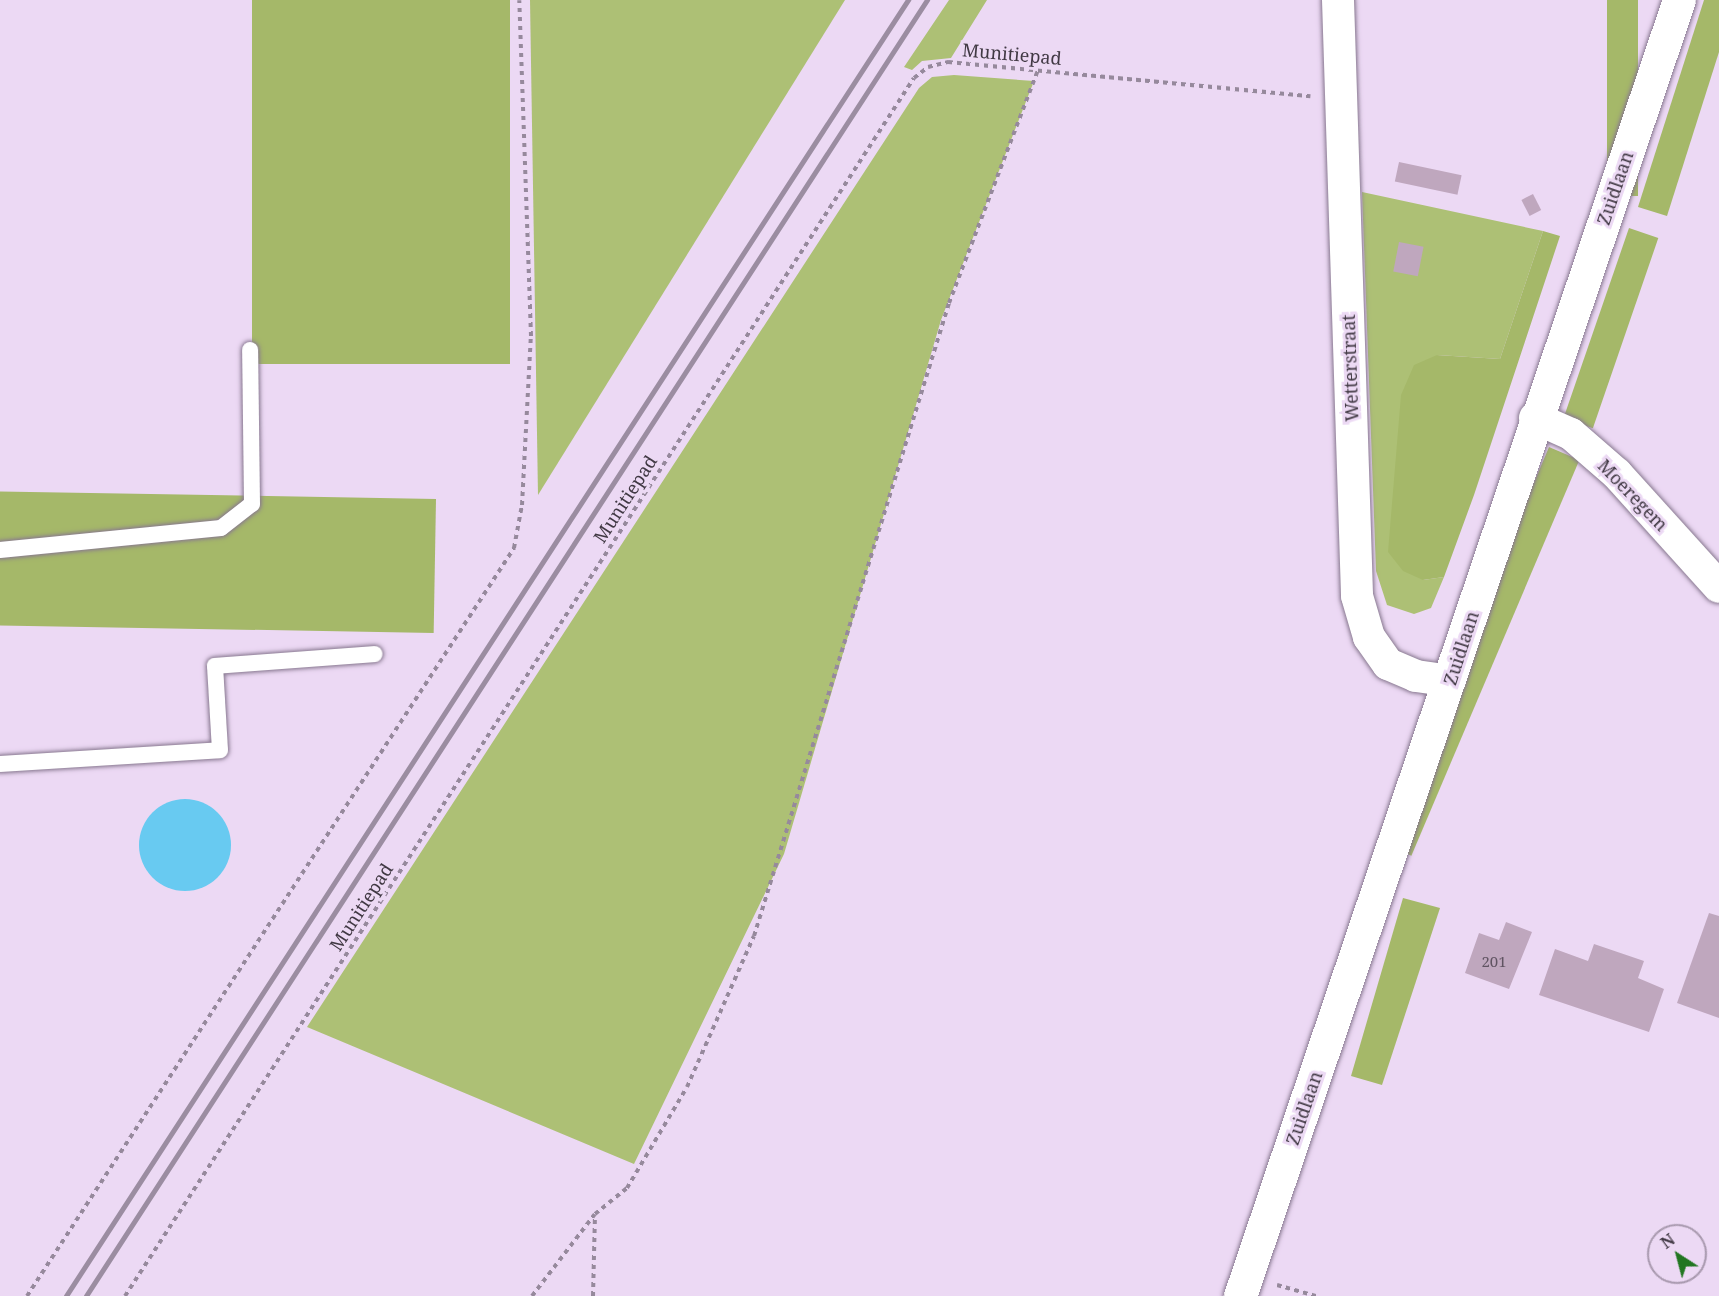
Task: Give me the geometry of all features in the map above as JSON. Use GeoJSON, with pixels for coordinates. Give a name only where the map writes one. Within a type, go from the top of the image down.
{"type":"FeatureCollection","features":[{"type":"Feature","properties":{"kind":"main road","name":"Zuidlaan"},"geometry":{"type":"LineString","coordinates":[[1243,1286],[1450,681],[1535,418],[1679,0]]}},
{"type":"Feature","properties":{"kind":"street","name":"Wetterstraat"},"geometry":{"type":"LineString","coordinates":[[1338,0],[1338,99],[1357,596],[1369,637],[1388,663],[1416,676],[1450,681]]}},
{"type":"Feature","properties":{"kind":"street","name":"Moeregem"},"geometry":{"type":"LineString","coordinates":[[1535,418],[1571,434],[1617,474],[1719,587]]}},
{"type":"Feature","properties":{"kind":"lane"},"geometry":{"type":"LineString","coordinates":[[0,550],[221,528],[237,516],[252,504],[250,350]]}},
{"type":"Feature","properties":{"kind":"lane"},"geometry":{"type":"LineString","coordinates":[[0,764],[220,750],[215,666],[375,654]]}},
{"type":"Feature","properties":{"kind":"path","name":"Munitiepad"},"geometry":{"type":"LineString","coordinates":[[125,1296],[914,78],[948,62],[1338,99]]}},
{"type":"Feature","properties":{"kind":"path"},"geometry":{"type":"LineString","coordinates":[[532,1296],[595,1214],[627,1188],[687,1087],[754,936],[949,303],[1038,70]]}},
{"type":"Feature","properties":{"kind":"path"},"geometry":{"type":"LineString","coordinates":[[593,1296],[595,1214]]}},
{"type":"Feature","properties":{"kind":"path"},"geometry":{"type":"LineString","coordinates":[[1243,1286],[1316,1296]]}},
{"type":"Feature","properties":{"kind":"green space"},"geometry":{"type":"Polygon","coordinates":[[[252,0],[510,0],[510,364],[252,364],[252,0]]]}},
{"type":"Feature","properties":{"kind":"green space"},"geometry":{"type":"Polygon","coordinates":[[[530,0],[845,0],[538,495],[530,0]]]}},
{"type":"Feature","properties":{"kind":"green space"},"geometry":{"type":"Polygon","coordinates":[[[949,0],[987,0],[951,58],[922,61],[912,70],[904,67],[949,0]]]}},
{"type":"Feature","properties":{"kind":"green space"},"geometry":{"type":"Polygon","coordinates":[[[1607,0],[1638,0],[1638,196],[1607,196],[1607,0]]]}},
{"type":"Feature","properties":{"kind":"green space"},"geometry":{"type":"Polygon","coordinates":[[[1704,0],[1719,0],[1719,52],[1667,216],[1638,207],[1704,0]]]}},
{"type":"Feature","properties":{"kind":"green space"},"geometry":{"type":"Polygon","coordinates":[[[954,75],[1034,81],[941,320],[784,854],[634,1164],[307,1027],[919,88],[932,77],[954,75]]]}},
{"type":"Feature","properties":{"kind":"green space"},"geometry":{"type":"Polygon","coordinates":[[[1362,192],[1543,231],[1500,359],[1437,355],[1423,580],[1444,577],[1431,608],[1414,614],[1387,605],[1376,571],[1362,192]]]}},
{"type":"Feature","properties":{"kind":"green space"},"geometry":{"type":"Polygon","coordinates":[[[1629,228],[1658,238],[1593,428],[1564,418],[1629,228]]]}},
{"type":"Feature","properties":{"kind":"green space"},"geometry":{"type":"Polygon","coordinates":[[[1543,231],[1560,236],[1474,495],[1444,577],[1423,580],[1403,571],[1388,552],[1401,395],[1414,365],[1437,355],[1500,359],[1543,231]]]}},
{"type":"Feature","properties":{"kind":"green space"},"geometry":{"type":"Polygon","coordinates":[[[1549,447],[1579,460],[1411,856],[1381,843],[1549,447]]]}},
{"type":"Feature","properties":{"kind":"green space"},"geometry":{"type":"Polygon","coordinates":[[[0,491],[436,499],[434,633],[0,625],[0,491]]]}},
{"type":"Feature","properties":{"kind":"green space"},"geometry":{"type":"Polygon","coordinates":[[[1403,898],[1440,908],[1382,1085],[1351,1076],[1403,898]]]}},
{"type":"Feature","properties":{"kind":"water"},"geometry":{"type":"Polygon","coordinates":[[[185,799],[202,803],[217,813],[227,828],[231,845],[227,862],[217,877],[202,887],[185,891],[168,887],[153,877],[143,862],[139,845],[143,828],[153,813],[168,803],[185,799]]]}},
{"type":"Feature","properties":{"kind":"building"},"geometry":{"type":"Polygon","coordinates":[[[1399,162],[1462,175],[1457,195],[1395,182],[1399,162]]]}},
{"type":"Feature","properties":{"kind":"building"},"geometry":{"type":"Polygon","coordinates":[[[1533,194],[1541,210],[1530,216],[1521,200],[1533,194]]]}},
{"type":"Feature","properties":{"kind":"building"},"geometry":{"type":"Polygon","coordinates":[[[1399,242],[1424,247],[1418,276],[1393,271],[1399,242]]]}},
{"type":"Feature","properties":{"kind":"building"},"geometry":{"type":"Polygon","coordinates":[[[1709,913],[1719,916],[1719,1018],[1677,1003],[1709,913]]]}},
{"type":"Feature","properties":{"kind":"building"},"geometry":{"type":"Polygon","coordinates":[[[1506,922],[1532,932],[1509,989],[1465,973],[1479,933],[1499,940],[1506,922]]]}},
{"type":"Feature","properties":{"kind":"building"},"geometry":{"type":"Polygon","coordinates":[[[1594,944],[1644,961],[1638,978],[1664,989],[1649,1032],[1539,995],[1555,949],[1588,961],[1594,944]]]}},
{"type":"Feature","properties":{"kind":"railway"},"geometry":{"type":"LineString","coordinates":[[66,1296],[908,0]]}},
{"type":"Feature","properties":{"kind":"railway"},"geometry":{"type":"LineString","coordinates":[[86,1296],[927,0]]}}]}
